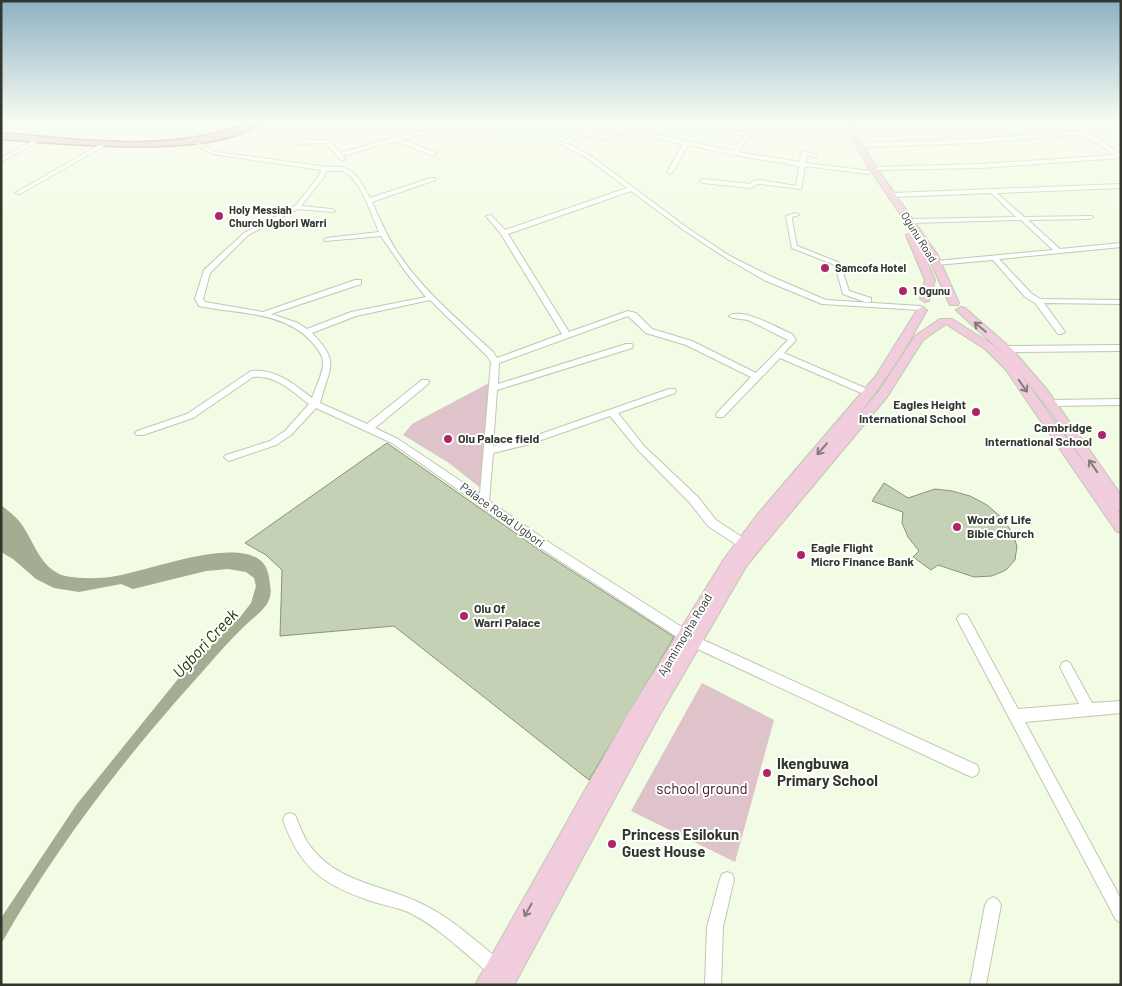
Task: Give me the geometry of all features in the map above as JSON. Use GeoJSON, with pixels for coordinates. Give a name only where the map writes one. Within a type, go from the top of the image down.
{"type":"FeatureCollection","features":[{"type":"Feature","properties":{"kind":"main road","name":"Ogunu Road"},"geometry":{"type":"LineString","coordinates":[[870,170],[893,196],[910,220],[936,263],[957,306]]}},
{"type":"Feature","properties":{"kind":"main road","name":"Ogunu Road"},"geometry":{"type":"LineString","coordinates":[[881,184],[916,243],[928,270],[930,280],[929,303]]}},
{"type":"Feature","properties":{"kind":"main road"},"geometry":{"type":"LineString","coordinates":[[1121,506],[1115,489],[1050,403],[1006,349],[957,306],[929,303],[931,317],[946,321],[989,347],[1010,367],[1121,527]]}},
{"type":"Feature","properties":{"kind":"main road","name":"Ajamimogha Road"},"geometry":{"type":"LineString","coordinates":[[486,985],[744,544],[869,393],[929,303]]}},
{"type":"Feature","properties":{"kind":"main road","name":"Ajamimogha Road"},"geometry":{"type":"LineString","coordinates":[[502,985],[653,710],[690,638],[709,615],[742,562],[883,394],[919,338],[946,321],[960,318],[957,306]]}},
{"type":"Feature","properties":{"kind":"street"},"geometry":{"type":"LineString","coordinates":[[18,193],[60,169]]}},
{"type":"Feature","properties":{"kind":"street"},"geometry":{"type":"LineString","coordinates":[[229,457],[273,443],[288,433],[315,404],[327,366],[325,353],[307,332],[287,320],[264,314],[202,304],[199,299],[203,283],[207,272],[246,234],[298,207],[322,176],[324,169]]}},
{"type":"Feature","properties":{"kind":"street"},"geometry":{"type":"LineString","coordinates":[[343,169],[355,179],[394,253],[430,298],[490,354],[495,362],[495,388],[484,501]]}},
{"type":"Feature","properties":{"kind":"street"},"geometry":{"type":"LineString","coordinates":[[605,169],[720,252],[767,278],[825,302],[876,304],[911,310],[929,303]]}},
{"type":"Feature","properties":{"kind":"street"},"geometry":{"type":"LineString","coordinates":[[704,181],[751,186],[755,182],[760,182],[799,188],[801,169]]}},
{"type":"Feature","properties":{"kind":"street"},"geometry":{"type":"LineString","coordinates":[[857,169],[897,169]]}},
{"type":"Feature","properties":{"kind":"street"},"geometry":{"type":"LineString","coordinates":[[368,201],[433,179]]}},
{"type":"Feature","properties":{"kind":"street"},"geometry":{"type":"LineString","coordinates":[[893,196],[1121,186]]}},
{"type":"Feature","properties":{"kind":"street"},"geometry":{"type":"LineString","coordinates":[[504,233],[631,189]]}},
{"type":"Feature","properties":{"kind":"street"},"geometry":{"type":"LineString","coordinates":[[993,192],[1057,250]]}},
{"type":"Feature","properties":{"kind":"street"},"geometry":{"type":"LineString","coordinates":[[298,207],[332,211]]}},
{"type":"Feature","properties":{"kind":"street"},"geometry":{"type":"LineString","coordinates":[[489,216],[504,233],[567,336]]}},
{"type":"Feature","properties":{"kind":"street"},"geometry":{"type":"LineString","coordinates":[[796,216],[789,216],[788,220],[794,236],[794,247],[838,264],[846,292],[876,304]]}},
{"type":"Feature","properties":{"kind":"street"},"geometry":{"type":"LineString","coordinates":[[910,220],[1090,217]]}},
{"type":"Feature","properties":{"kind":"street"},"geometry":{"type":"LineString","coordinates":[[327,240],[383,234]]}},
{"type":"Feature","properties":{"kind":"street"},"geometry":{"type":"LineString","coordinates":[[936,263],[1121,245]]}},
{"type":"Feature","properties":{"kind":"street"},"geometry":{"type":"LineString","coordinates":[[994,257],[1028,295],[1038,301],[1061,332]]}},
{"type":"Feature","properties":{"kind":"street"},"geometry":{"type":"LineString","coordinates":[[264,314],[358,282]]}},
{"type":"Feature","properties":{"kind":"street"},"geometry":{"type":"LineString","coordinates":[[307,332],[354,314],[430,298]]}},
{"type":"Feature","properties":{"kind":"street"},"geometry":{"type":"LineString","coordinates":[[1038,301],[1121,302]]}},
{"type":"Feature","properties":{"kind":"street"},"geometry":{"type":"LineString","coordinates":[[495,362],[618,316],[631,314],[649,331],[689,344],[756,376]]}},
{"type":"Feature","properties":{"kind":"street"},"geometry":{"type":"LineString","coordinates":[[720,415],[792,338],[750,318],[733,316]]}},
{"type":"Feature","properties":{"kind":"street"},"geometry":{"type":"LineString","coordinates":[[495,388],[628,346]]}},
{"type":"Feature","properties":{"kind":"street"},"geometry":{"type":"LineString","coordinates":[[1006,349],[1121,348]]}},
{"type":"Feature","properties":{"kind":"street"},"geometry":{"type":"LineString","coordinates":[[779,354],[869,393]]}},
{"type":"Feature","properties":{"kind":"street","name":"Palace Road Ugbori"},"geometry":{"type":"LineString","coordinates":[[140,433],[190,416],[255,372],[280,379],[315,404],[369,428],[416,454],[548,548],[690,638],[972,770]]}},
{"type":"Feature","properties":{"kind":"street"},"geometry":{"type":"LineString","coordinates":[[369,428],[425,382]]}},
{"type":"Feature","properties":{"kind":"street"},"geometry":{"type":"LineString","coordinates":[[488,451],[527,442],[672,391]]}},
{"type":"Feature","properties":{"kind":"street"},"geometry":{"type":"LineString","coordinates":[[1050,403],[1121,402]]}},
{"type":"Feature","properties":{"kind":"street"},"geometry":{"type":"LineString","coordinates":[[612,412],[641,448],[694,500],[712,523],[744,544]]}},
{"type":"Feature","properties":{"kind":"street"},"geometry":{"type":"LineString","coordinates":[[963,618],[1121,915]]}},
{"type":"Feature","properties":{"kind":"street"},"geometry":{"type":"LineString","coordinates":[[1066,667],[1088,709]]}},
{"type":"Feature","properties":{"kind":"street"},"geometry":{"type":"LineString","coordinates":[[1015,716],[1121,707]]}},
{"type":"Feature","properties":{"kind":"street"},"geometry":{"type":"LineString","coordinates":[[290,820],[296,841],[316,865],[336,879],[368,893],[414,907],[441,925],[496,968]]}},
{"type":"Feature","properties":{"kind":"street"},"geometry":{"type":"LineString","coordinates":[[713,985],[715,927],[726,879]]}},
{"type":"Feature","properties":{"kind":"street"},"geometry":{"type":"LineString","coordinates":[[978,985],[992,905]]}},
{"type":"Feature","properties":{"kind":"green space","name":"Olu Palace field"},"geometry":{"type":"Polygon","coordinates":[[[491,382],[483,490],[449,463],[403,435],[412,424],[491,382]]]}},
{"type":"Feature","properties":{"kind":"green space","name":"school ground"},"geometry":{"type":"Polygon","coordinates":[[[702,683],[774,720],[735,862],[631,811],[702,683]]]}},
{"type":"Feature","properties":{"kind":"shaded area"},"geometry":{"type":"Polygon","coordinates":[[[1,505],[19,521],[38,553],[49,567],[65,576],[84,578],[110,577],[169,562],[231,552],[247,554],[263,562],[268,571],[271,590],[270,598],[263,609],[233,638],[141,742],[116,774],[44,874],[1,944],[1,918],[77,804],[178,679],[241,616],[251,603],[256,586],[254,578],[246,572],[228,569],[206,571],[133,589],[121,584],[79,592],[54,588],[36,579],[13,559],[1,552],[1,505]]]}},
{"type":"Feature","properties":{"kind":"building","name":"Olu Of Warri Palace"},"geometry":{"type":"Polygon","coordinates":[[[387,443],[544,553],[674,637],[589,780],[394,626],[280,636],[282,570],[266,555],[245,543],[387,443]]]}},
{"type":"Feature","properties":{"kind":"building","name":"Word of Life Bible Church"},"geometry":{"type":"Polygon","coordinates":[[[884,483],[908,498],[935,489],[970,496],[987,505],[1002,518],[1012,532],[1017,546],[1015,560],[1006,570],[992,576],[974,577],[938,565],[931,570],[913,557],[919,551],[908,537],[902,523],[903,512],[872,501],[884,483]]]}},
{"type":"Feature","properties":{"kind":"place","name":"Holy Messiah Church Ugbori Warri"},"geometry":{"type":"Point","coordinates":[219,216]}},
{"type":"Feature","properties":{"kind":"place","name":"Samcofa Hotel"},"geometry":{"type":"Point","coordinates":[825,268]}},
{"type":"Feature","properties":{"kind":"place","name":"1 Ogunu"},"geometry":{"type":"Point","coordinates":[903,291]}},
{"type":"Feature","properties":{"kind":"place","name":"Eagles Height International School"},"geometry":{"type":"Point","coordinates":[976,412]}},
{"type":"Feature","properties":{"kind":"place","name":"Cambridge International School"},"geometry":{"type":"Point","coordinates":[1102,435]}},
{"type":"Feature","properties":{"kind":"place","name":"Olu Palace field"},"geometry":{"type":"Point","coordinates":[448,439]}},
{"type":"Feature","properties":{"kind":"place","name":"Word of Life Bible Church"},"geometry":{"type":"Point","coordinates":[957,527]}},
{"type":"Feature","properties":{"kind":"place","name":"Eagle Flight Micro Finance Bank"},"geometry":{"type":"Point","coordinates":[801,555]}},
{"type":"Feature","properties":{"kind":"place","name":"Olu Of Warri Palace"},"geometry":{"type":"Point","coordinates":[464,616]}},
{"type":"Feature","properties":{"kind":"place","name":"Ikengbuwa Primary School"},"geometry":{"type":"Point","coordinates":[767,773]}},
{"type":"Feature","properties":{"kind":"place","name":"Princess Esilokun Guest House"},"geometry":{"type":"Point","coordinates":[612,844]}},
{"type":"Feature","properties":{"kind":"water label","name":"Ugbori Creek"},"geometry":{"type":"Point","coordinates":[205,643]}}]}
